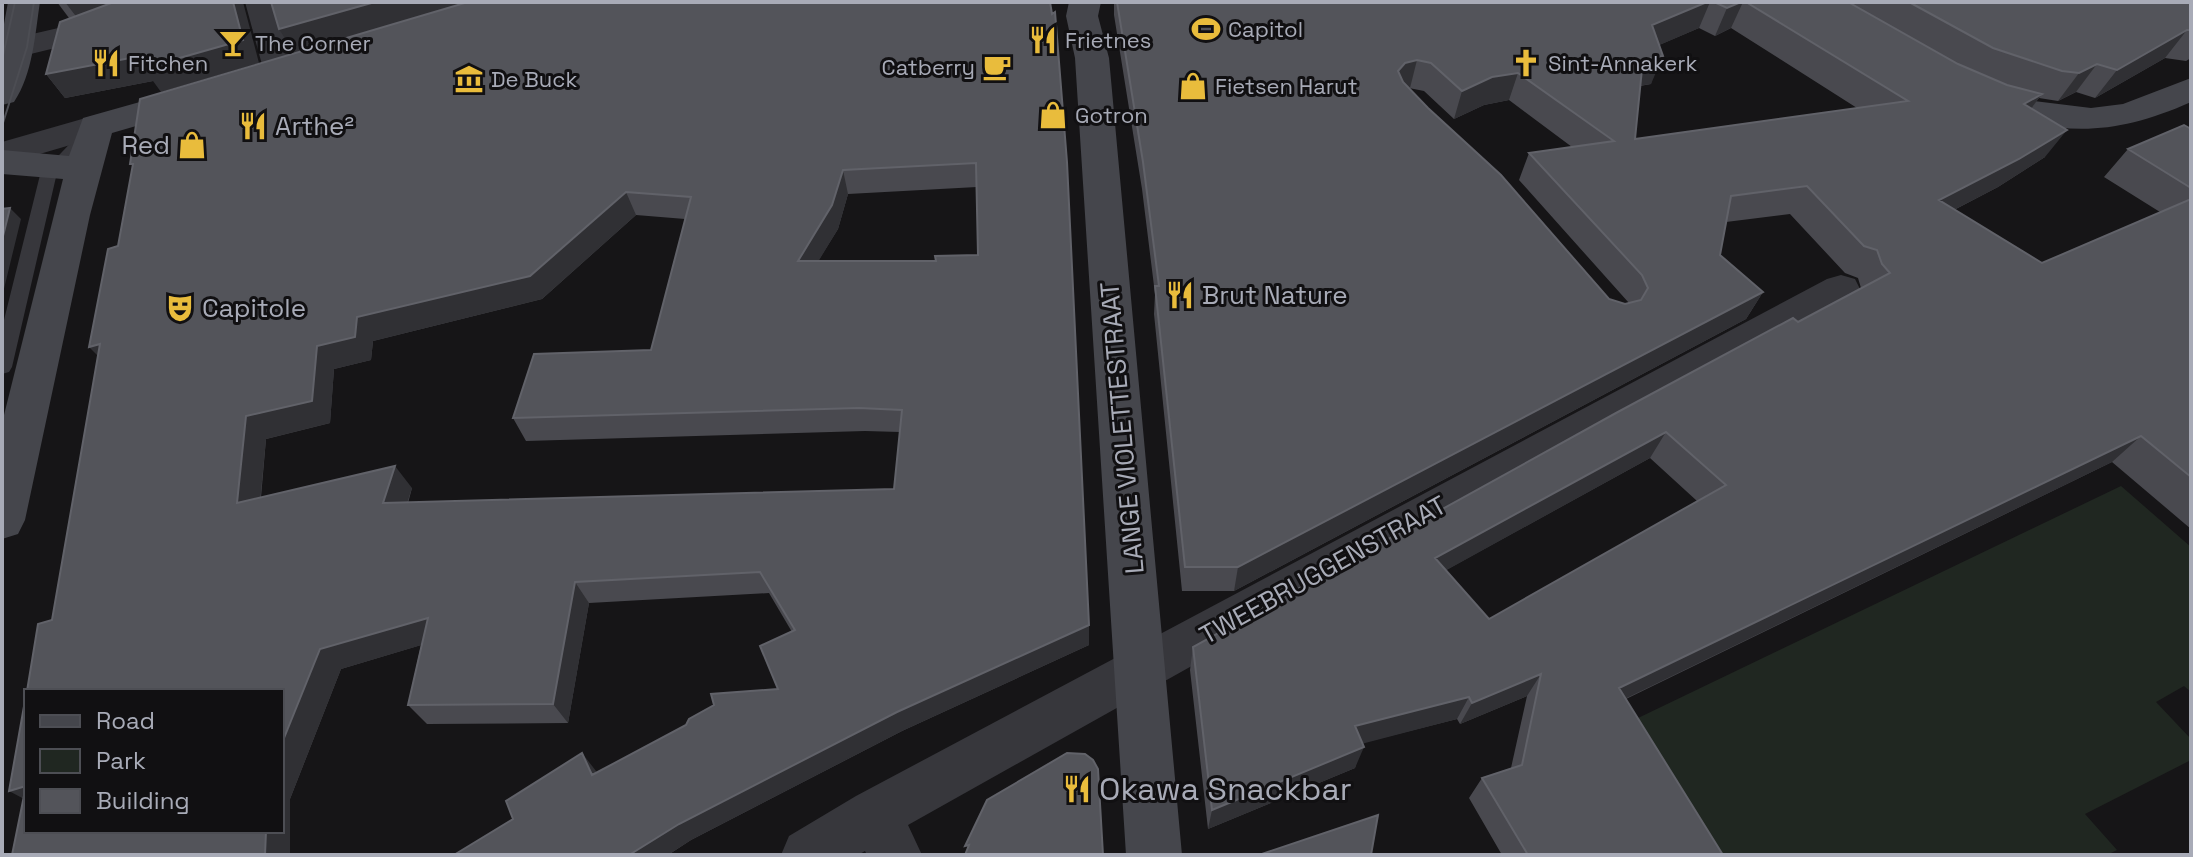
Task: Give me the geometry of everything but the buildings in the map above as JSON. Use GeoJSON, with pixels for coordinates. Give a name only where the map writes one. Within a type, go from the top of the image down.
{"type":"FeatureCollection","features":[{"type":"Feature","properties":{"kind":"street"},"geometry":{"type":"LineString","coordinates":[[2,94],[9,50],[24,2]]}},
{"type":"Feature","properties":{"kind":"street"},"geometry":{"type":"LineString","coordinates":[[9,50],[77,33],[158,2]]}},
{"type":"Feature","properties":{"kind":"street"},"geometry":{"type":"LineString","coordinates":[[2,154],[265,76],[260,2]]}},
{"type":"Feature","properties":{"kind":"street","name":"LANGE VIOLETTESTRAAT"},"geometry":{"type":"LineString","coordinates":[[1081,7],[1092,58],[1154,855]]}},
{"type":"Feature","properties":{"kind":"street"},"geometry":{"type":"LineString","coordinates":[[1952,82],[2008,106],[2047,115],[2123,115],[2191,89]]}},
{"type":"Feature","properties":{"kind":"street"},"geometry":{"type":"LineString","coordinates":[[2,520],[62,170],[96,126]]}},
{"type":"Feature","properties":{"kind":"street"},"geometry":{"type":"LineString","coordinates":[[2,164],[62,170]]}},
{"type":"Feature","properties":{"kind":"street","name":"TWEEBRUGGENSTRAAT"},"geometry":{"type":"LineString","coordinates":[[808,855],[885,835],[1141,672],[1662,382],[1841,289]]}},
{"type":"Feature","properties":{"kind":"lane"},"geometry":{"type":"LineString","coordinates":[[2,367],[62,170]]}},
{"type":"Feature","properties":{"kind":"green space"},"geometry":{"type":"Polygon","coordinates":[[[2121,486],[2191,547],[2191,692],[2184,686],[2156,702],[2191,739],[2191,760],[2085,814],[2117,850],[2107,855],[1716,855],[1636,719],[2121,486]]]}},
{"type":"Feature","properties":{"kind":"tram line"},"geometry":{"type":"LineString","coordinates":[[2,60],[15,2]]}},
{"type":"Feature","properties":{"kind":"tram line"},"geometry":{"type":"LineString","coordinates":[[2,126],[27,47],[34,2]]}},
{"type":"Feature","properties":{"kind":"place","name":"Capitol"},"geometry":{"type":"Point","coordinates":[1206,29]}},
{"type":"Feature","properties":{"kind":"place","name":"Frietnes"},"geometry":{"type":"Point","coordinates":[1043,40]}},
{"type":"Feature","properties":{"kind":"place","name":"The Corner"},"geometry":{"type":"Point","coordinates":[233,43]}},
{"type":"Feature","properties":{"kind":"place","name":"Fitchen"},"geometry":{"type":"Point","coordinates":[106,63]}},
{"type":"Feature","properties":{"kind":"place","name":"Sint-Annakerk"},"geometry":{"type":"Point","coordinates":[1526,63]}},
{"type":"Feature","properties":{"kind":"place","name":"Catberry"},"geometry":{"type":"Point","coordinates":[997,67]}},
{"type":"Feature","properties":{"kind":"place","name":"De Buck"},"geometry":{"type":"Point","coordinates":[469,79]}},
{"type":"Feature","properties":{"kind":"place","name":"Fietsen Harut"},"geometry":{"type":"Point","coordinates":[1193,86]}},
{"type":"Feature","properties":{"kind":"place","name":"Gotron"},"geometry":{"type":"Point","coordinates":[1053,115]}},
{"type":"Feature","properties":{"kind":"place","name":"Arthe²"},"geometry":{"type":"Point","coordinates":[253,126]}},
{"type":"Feature","properties":{"kind":"place","name":"Red"},"geometry":{"type":"Point","coordinates":[192,145]}},
{"type":"Feature","properties":{"kind":"place","name":"Brut Nature"},"geometry":{"type":"Point","coordinates":[1180,295]}},
{"type":"Feature","properties":{"kind":"place","name":"Capitole"},"geometry":{"type":"Point","coordinates":[180,308]}},
{"type":"Feature","properties":{"kind":"place","name":"Okawa Snackbar"},"geometry":{"type":"Point","coordinates":[1077,789]}}]}
